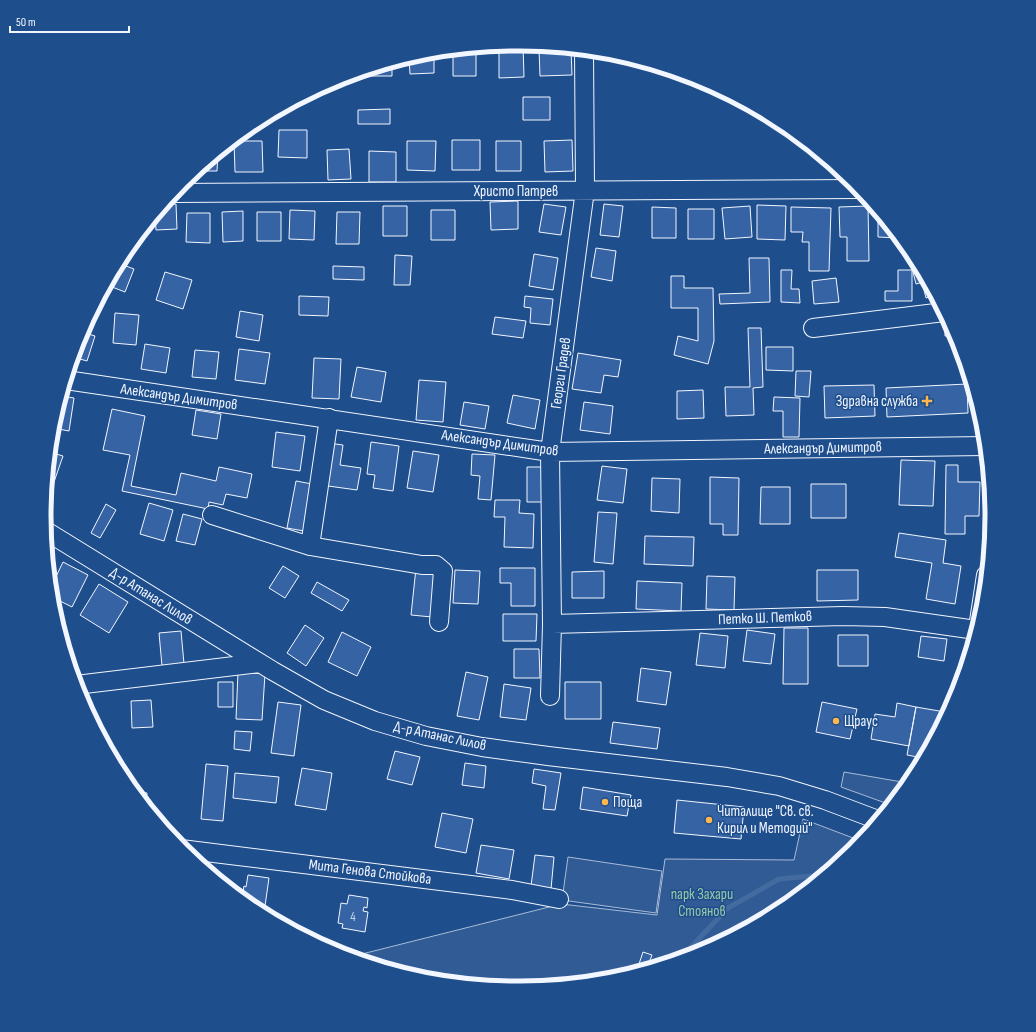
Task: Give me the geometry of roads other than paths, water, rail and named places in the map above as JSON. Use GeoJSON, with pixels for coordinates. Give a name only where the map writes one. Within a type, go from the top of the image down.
{"type":"FeatureCollection","features":[{"type":"Feature","properties":{"kind":"street","name":"Георги Градев"},"geometry":{"type":"LineString","coordinates":[[550,696],[552,624],[550,452],[585,190],[584,56]]}},
{"type":"Feature","properties":{"kind":"street","name":"Христо Патрев"},"geometry":{"type":"LineString","coordinates":[[181,193],[851,189]]}},
{"type":"Feature","properties":{"kind":"street"},"geometry":{"type":"LineString","coordinates":[[813,328],[938,313]]}},
{"type":"Feature","properties":{"kind":"street","name":"Александър Димитров"},"geometry":{"type":"LineString","coordinates":[[72,381],[550,452],[980,446]]}},
{"type":"Feature","properties":{"kind":"street"},"geometry":{"type":"LineString","coordinates":[[310,546],[329,418]]}},
{"type":"Feature","properties":{"kind":"street"},"geometry":{"type":"LineString","coordinates":[[212,515],[310,546],[422,565],[436,565],[443,571],[439,622]]}},
{"type":"Feature","properties":{"kind":"street","name":"Д-р Атанас Лилов"},"geometry":{"type":"LineString","coordinates":[[52,534],[259,663],[324,700],[374,722],[426,736],[482,746],[548,756],[727,777],[779,786],[825,800],[874,818]]}},
{"type":"Feature","properties":{"kind":"street","name":"Петко Ш. Петков"},"geometry":{"type":"LineString","coordinates":[[552,624],[843,616],[885,617],[971,629]]}},
{"type":"Feature","properties":{"kind":"street"},"geometry":{"type":"LineString","coordinates":[[83,684],[259,663]]}},
{"type":"Feature","properties":{"kind":"street","name":"Мита Генова Стойкова"},"geometry":{"type":"LineString","coordinates":[[193,850],[512,890],[559,899]]}},
{"type":"Feature","properties":{"kind":"waterway"},"geometry":{"type":"LineString","coordinates":[[688,949],[728,908],[779,879],[815,876]]}},
{"type":"Feature","properties":{"kind":"place","name":"Здравна служба"},"geometry":{"type":"Point","coordinates":[927,401]}},
{"type":"Feature","properties":{"kind":"place","name":"Щраус"},"geometry":{"type":"Point","coordinates":[836,721]}},
{"type":"Feature","properties":{"kind":"place","name":"Поща"},"geometry":{"type":"Point","coordinates":[605,802]}},
{"type":"Feature","properties":{"kind":"place","name":"Читалище \"Св. св. Кирил и Методий\""},"geometry":{"type":"Point","coordinates":[709,820]}},
{"type":"Feature","properties":{"kind":"park label","name":"парк Захари Стоянов"},"geometry":{"type":"Point","coordinates":[702,902]}}]}
